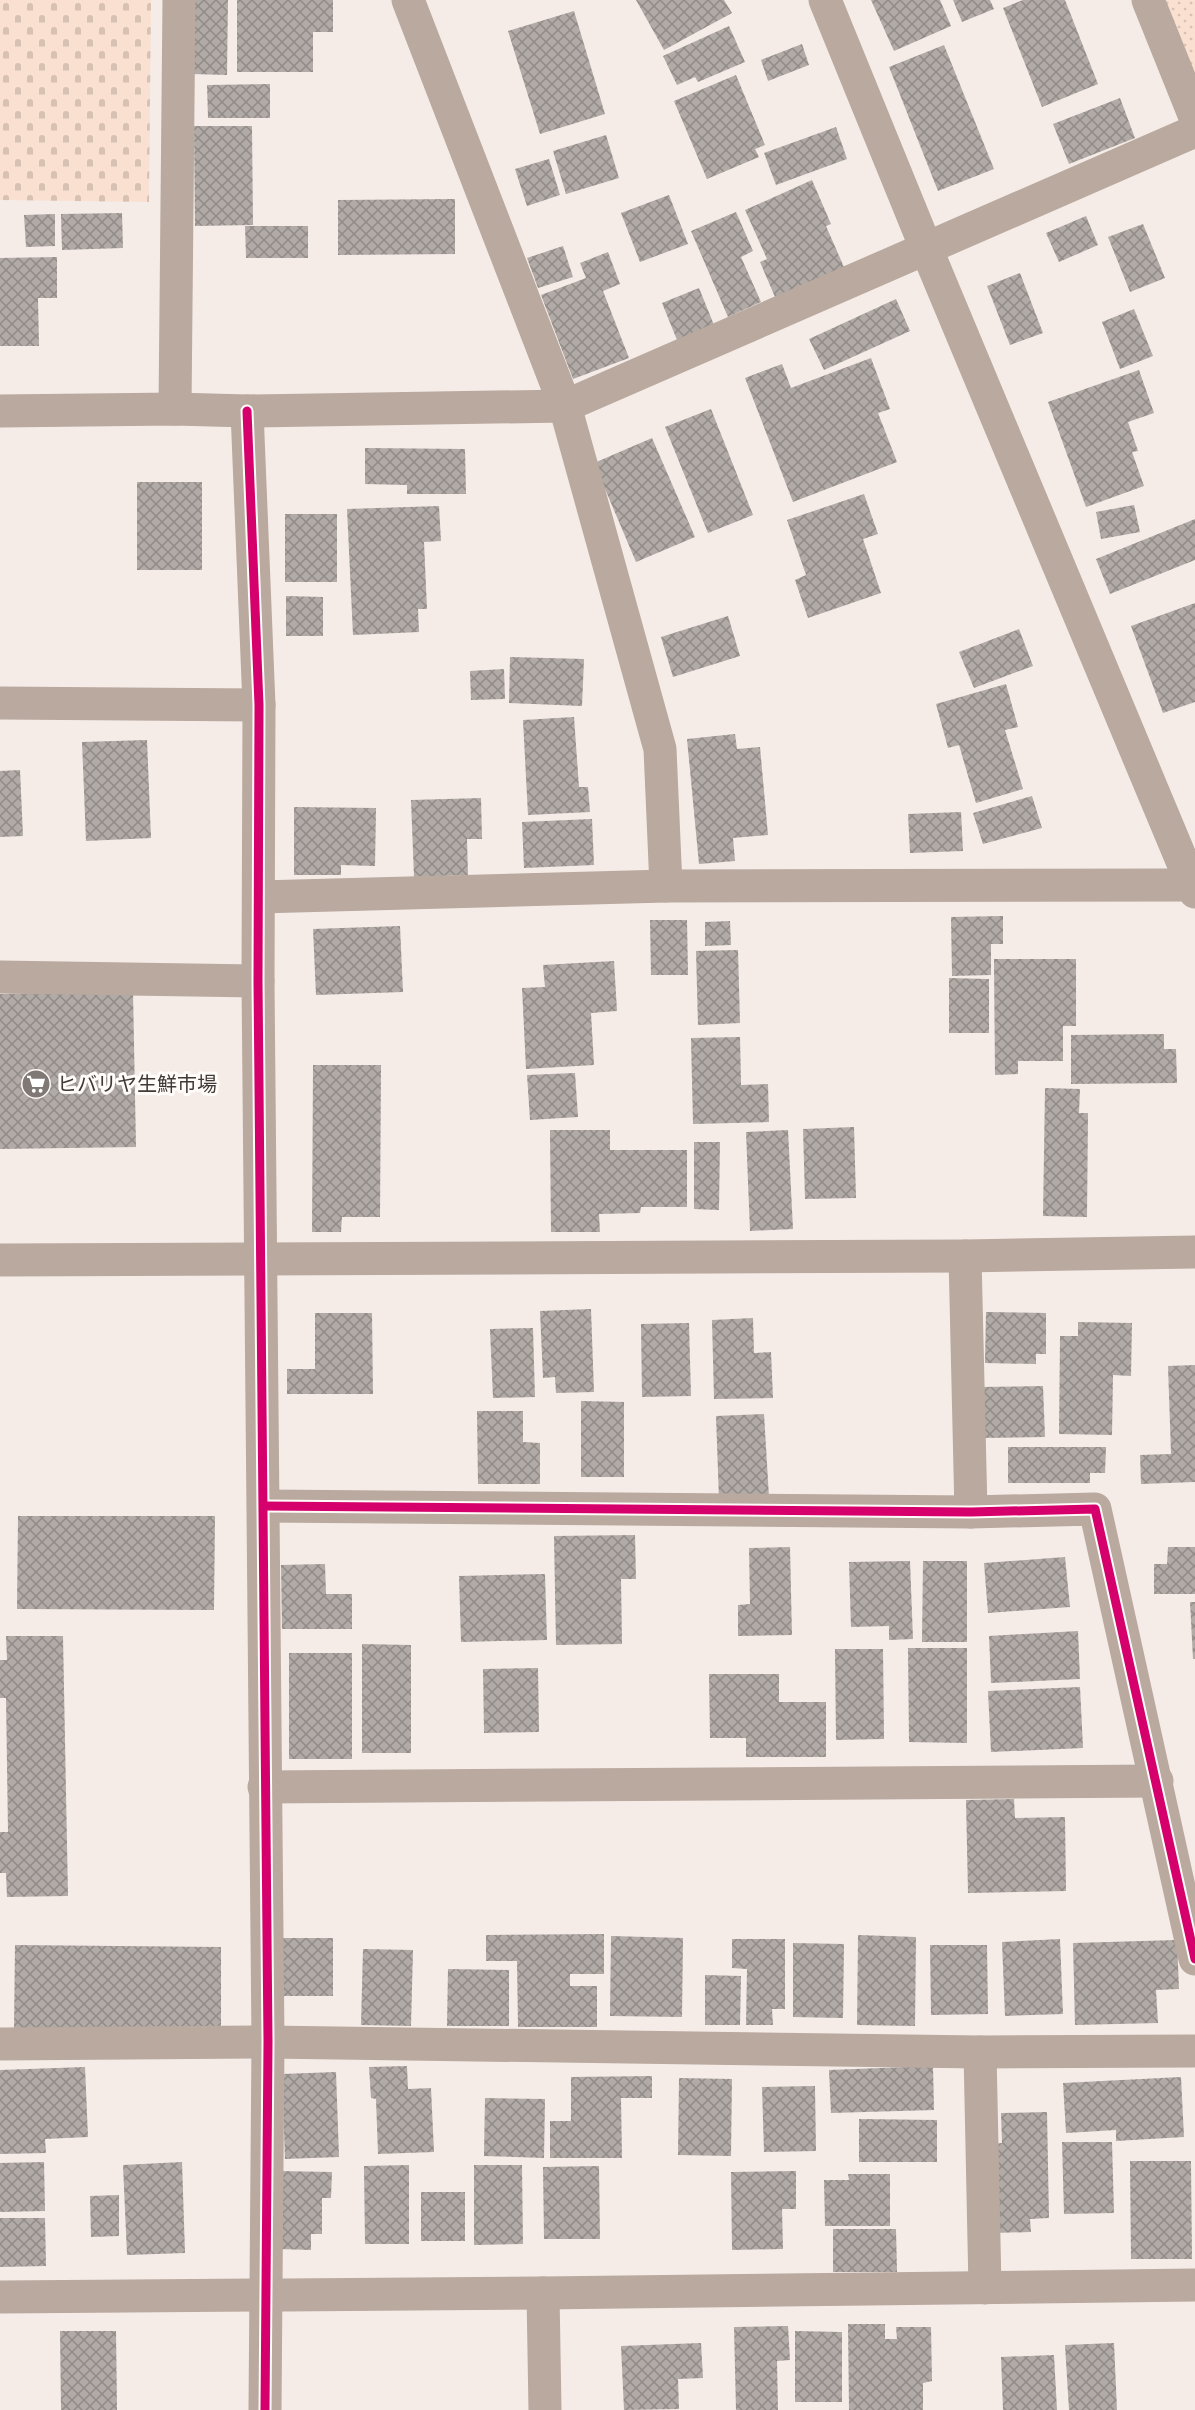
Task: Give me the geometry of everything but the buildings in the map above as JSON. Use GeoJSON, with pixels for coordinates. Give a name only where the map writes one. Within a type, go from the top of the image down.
{"type":"FeatureCollection","features":[{"type":"Feature","properties":{"kind":"street"},"geometry":{"type":"LineString","coordinates":[[175,409],[179,0]]}},
{"type":"Feature","properties":{"kind":"street"},"geometry":{"type":"LineString","coordinates":[[408,0],[565,406],[660,749],[666,886]]}},
{"type":"Feature","properties":{"kind":"street"},"geometry":{"type":"LineString","coordinates":[[259,897],[666,886],[1194,887],[926,248],[825,0]]}},
{"type":"Feature","properties":{"kind":"street"},"geometry":{"type":"LineString","coordinates":[[1148,0],[1195,117]]}},
{"type":"Feature","properties":{"kind":"street"},"geometry":{"type":"LineString","coordinates":[[0,411],[175,409],[247,411],[565,406],[1195,131]]}},
{"type":"Feature","properties":{"kind":"street"},"geometry":{"type":"LineString","coordinates":[[247,411],[259,705],[258,981],[268,2042],[265,2410]]}},
{"type":"Feature","properties":{"kind":"street"},"geometry":{"type":"LineString","coordinates":[[0,703],[259,705]]}},
{"type":"Feature","properties":{"kind":"street"},"geometry":{"type":"LineString","coordinates":[[0,977],[258,981]]}},
{"type":"Feature","properties":{"kind":"street"},"geometry":{"type":"LineString","coordinates":[[0,1260],[965,1256],[1195,1252]]}},
{"type":"Feature","properties":{"kind":"street"},"geometry":{"type":"LineString","coordinates":[[965,1256],[971,1512]]}},
{"type":"Feature","properties":{"kind":"street"},"geometry":{"type":"LineString","coordinates":[[264,1506],[971,1512],[1095,1509],[1195,1959]]}},
{"type":"Feature","properties":{"kind":"street"},"geometry":{"type":"LineString","coordinates":[[264,1787],[1156,1781]]}},
{"type":"Feature","properties":{"kind":"street"},"geometry":{"type":"LineString","coordinates":[[0,2044],[268,2042],[980,2052],[1195,2050]]}},
{"type":"Feature","properties":{"kind":"street"},"geometry":{"type":"LineString","coordinates":[[980,2052],[985,2288]]}},
{"type":"Feature","properties":{"kind":"street"},"geometry":{"type":"LineString","coordinates":[[0,2297],[1195,2285]]}},
{"type":"Feature","properties":{"kind":"street"},"geometry":{"type":"LineString","coordinates":[[543,2293],[545,2410]]}},
{"type":"Feature","properties":{"kind":"green space"},"geometry":{"type":"Polygon","coordinates":[[[0,0],[151,0],[149,202],[0,200],[0,0]]]}},
{"type":"Feature","properties":{"kind":"green space"},"geometry":{"type":"Polygon","coordinates":[[[1163,0],[1195,0],[1195,81],[1163,0]]]}},
{"type":"Feature","properties":{"kind":"cycle path"},"geometry":{"type":"LineString","coordinates":[[247,411],[259,705],[258,981],[268,2042],[265,2410]]}},
{"type":"Feature","properties":{"kind":"cycle path"},"geometry":{"type":"LineString","coordinates":[[264,1506],[971,1512],[1095,1509],[1195,1959]]}},
{"type":"Feature","properties":{"kind":"place","name":"ヒバリヤ生鮮市場"},"geometry":{"type":"Point","coordinates":[36,1084]}}]}
